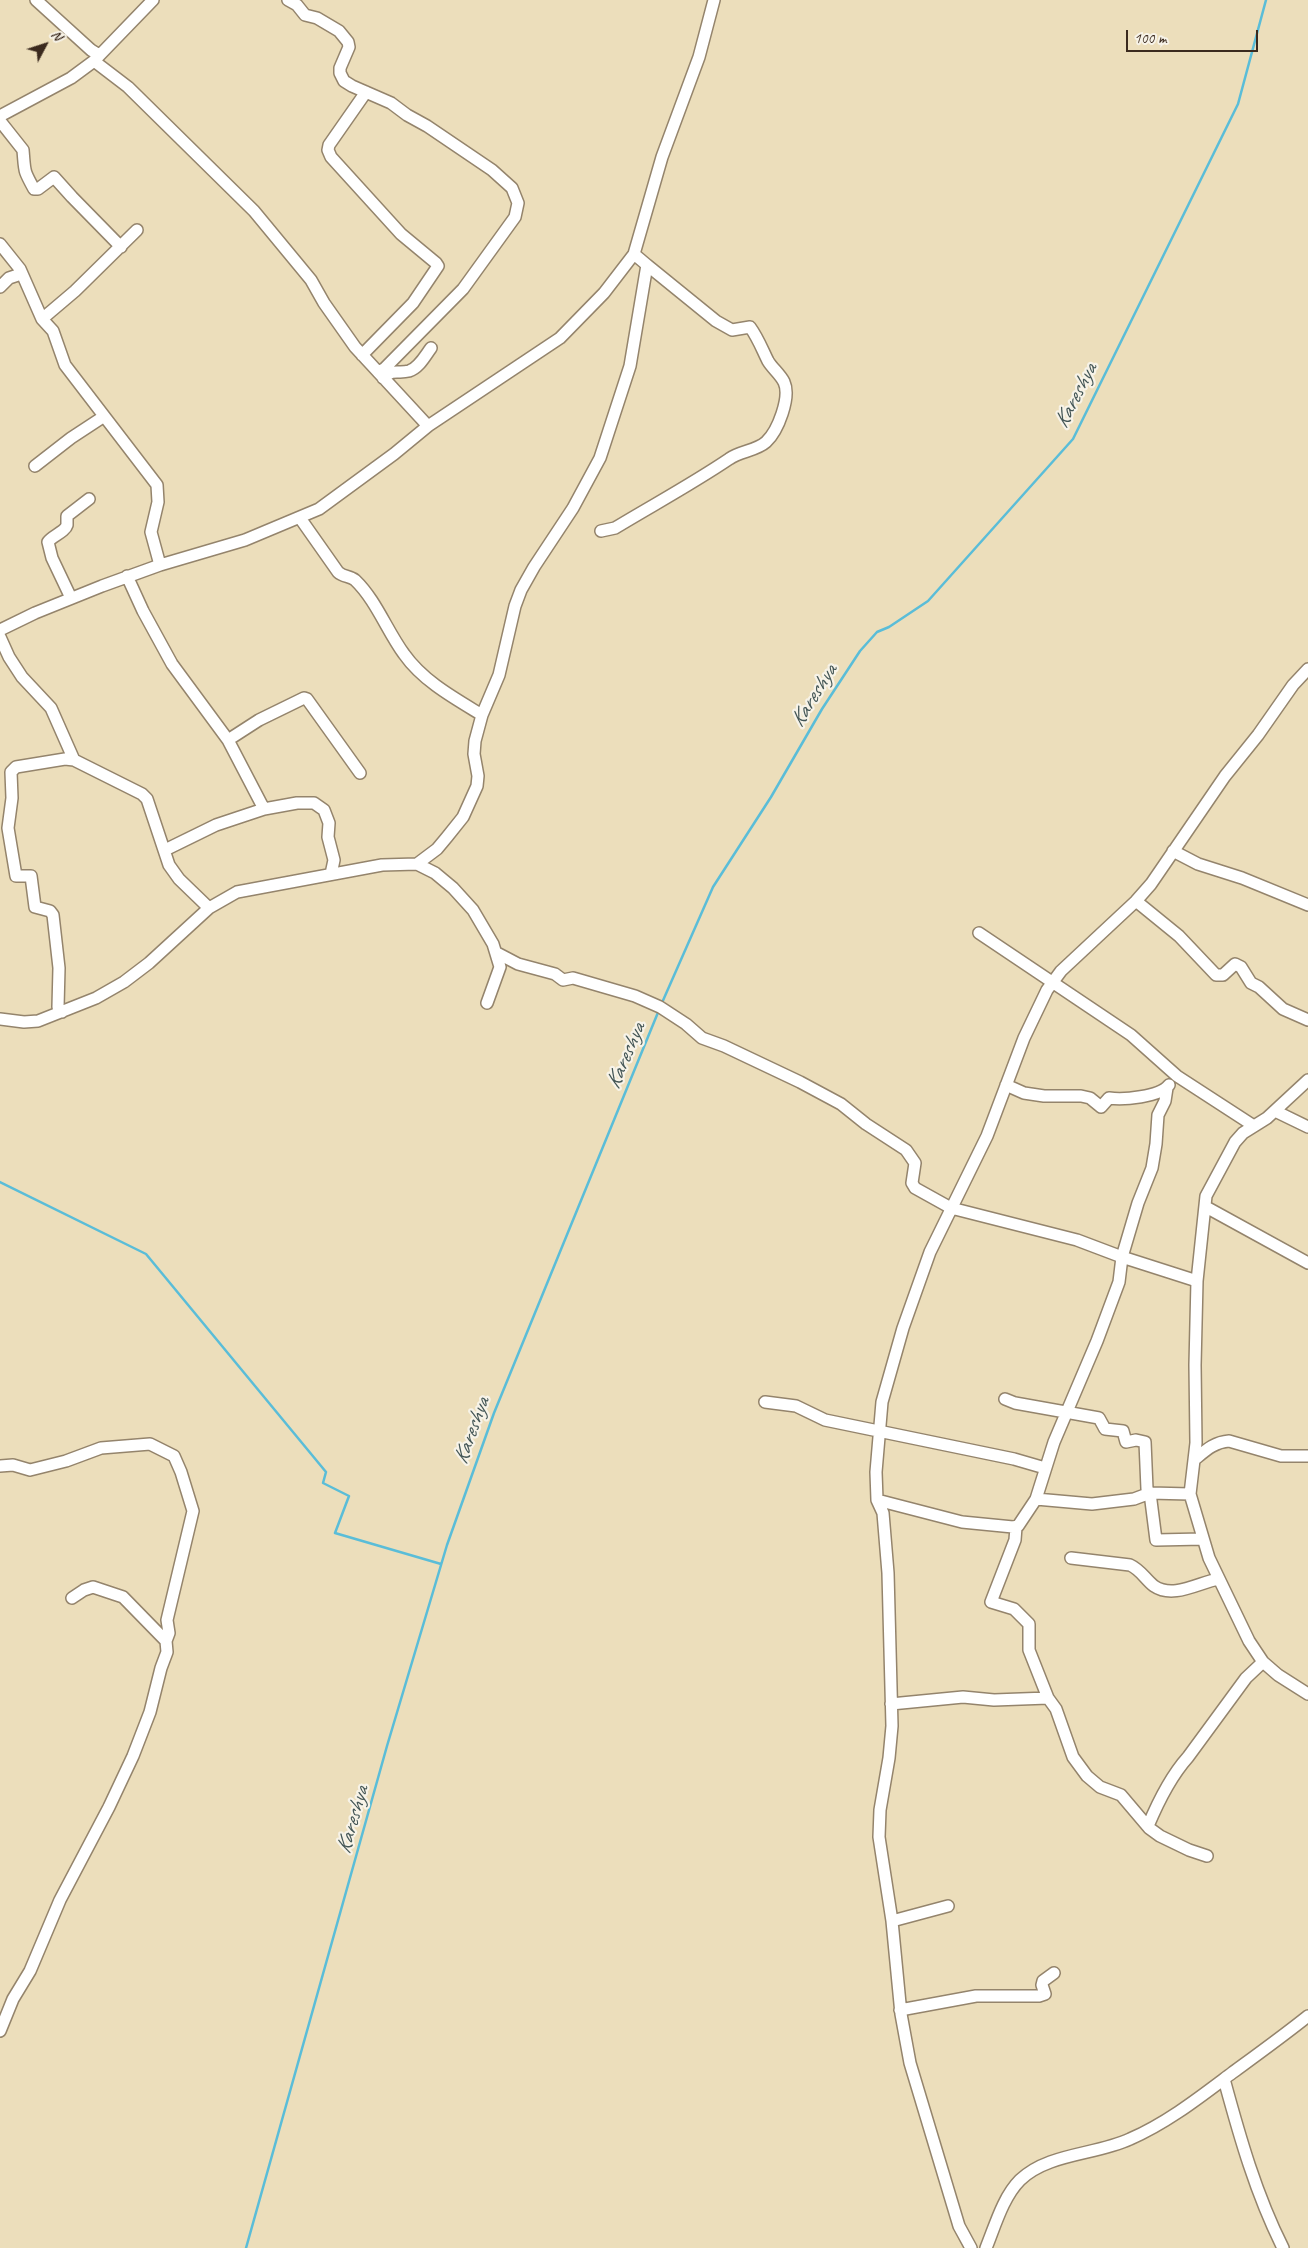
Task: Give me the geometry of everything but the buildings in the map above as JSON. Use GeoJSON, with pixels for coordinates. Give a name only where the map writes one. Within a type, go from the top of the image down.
{"type":"FeatureCollection","features":[{"type":"Feature","properties":{"kind":"street"},"geometry":{"type":"LineString","coordinates":[[36,0],[91,50],[96,58],[254,211],[311,280],[324,303],[362,355],[428,426]]}},
{"type":"Feature","properties":{"kind":"street"},"geometry":{"type":"LineString","coordinates":[[0,116],[71,78],[96,58],[153,0]]}},
{"type":"Feature","properties":{"kind":"street"},"geometry":{"type":"LineString","coordinates":[[288,0],[297,5],[305,15],[317,18],[339,32],[348,42],[349,48],[342,60],[340,73],[344,81],[391,103],[492,170],[512,188],[518,203],[515,217],[463,290],[380,375]]}},
{"type":"Feature","properties":{"kind":"street"},"geometry":{"type":"LineString","coordinates":[[0,630],[128,576],[245,540],[319,509],[428,426],[560,338],[604,293],[634,254],[662,157],[699,57],[714,0]]}},
{"type":"Feature","properties":{"kind":"street"},"geometry":{"type":"LineString","coordinates":[[362,355],[413,303],[438,266],[401,234],[328,150],[329,145],[366,92]]}},
{"type":"Feature","properties":{"kind":"street"},"geometry":{"type":"LineString","coordinates":[[0,121],[23,150],[22,165],[34,189],[38,189],[54,176],[72,198],[121,247]]}},
{"type":"Feature","properties":{"kind":"street"},"geometry":{"type":"LineString","coordinates":[[42,319],[76,291],[137,230]]}},
{"type":"Feature","properties":{"kind":"street"},"geometry":{"type":"LineString","coordinates":[[0,244],[16,262],[42,319],[52,331],[65,365],[156,486],[158,502],[151,532],[160,565]]}},
{"type":"Feature","properties":{"kind":"street"},"geometry":{"type":"LineString","coordinates":[[601,531],[615,528],[712,472],[730,457],[766,442],[778,423],[785,405],[786,391],[784,382],[768,362],[759,340],[750,327],[732,330],[716,321],[634,254]]}},
{"type":"Feature","properties":{"kind":"street"},"geometry":{"type":"LineString","coordinates":[[417,864],[437,849],[447,838],[463,817],[473,798],[478,776],[474,754],[482,715],[499,675],[521,590],[573,508],[600,458],[630,366],[647,265]]}},
{"type":"Feature","properties":{"kind":"street"},"geometry":{"type":"LineString","coordinates":[[0,288],[10,278],[21,274]]}},
{"type":"Feature","properties":{"kind":"street"},"geometry":{"type":"LineString","coordinates":[[380,375],[409,370],[431,348]]}},
{"type":"Feature","properties":{"kind":"street"},"geometry":{"type":"LineString","coordinates":[[35,466],[71,438],[103,417]]}},
{"type":"Feature","properties":{"kind":"street"},"geometry":{"type":"LineString","coordinates":[[72,598],[52,558],[48,542],[52,536],[64,529],[67,524],[67,516],[89,499]]}},
{"type":"Feature","properties":{"kind":"street"},"geometry":{"type":"LineString","coordinates":[[300,518],[338,572],[342,576],[355,580],[383,620],[404,655],[419,671],[445,693],[482,715]]}},
{"type":"Feature","properties":{"kind":"street"},"geometry":{"type":"LineString","coordinates":[[128,576],[143,611],[172,664],[228,740],[264,809]]}},
{"type":"Feature","properties":{"kind":"street"},"geometry":{"type":"LineString","coordinates":[[0,637],[9,658],[22,677],[51,708],[74,760]]}},
{"type":"Feature","properties":{"kind":"street"},"geometry":{"type":"LineString","coordinates":[[971,2248],[959,2226],[910,2063],[900,2010],[892,1921],[882,1867],[878,1824],[889,1758],[891,1704],[888,1574],[883,1513],[877,1500],[876,1472],[882,1402],[903,1328],[930,1252],[987,1136],[1024,1038],[1052,982],[1087,945],[1136,901],[1151,884],[1225,776],[1258,735],[1293,685],[1308,669]]}},
{"type":"Feature","properties":{"kind":"street"},"geometry":{"type":"LineString","coordinates":[[228,740],[260,720],[304,698],[310,703],[360,773]]}},
{"type":"Feature","properties":{"kind":"street"},"geometry":{"type":"LineString","coordinates":[[62,1012],[58,1007],[59,968],[54,915],[50,911],[35,907],[31,876],[16,876],[14,871],[8,828],[12,798],[11,772],[16,767],[65,759],[74,760],[142,794],[147,799],[173,870],[209,908]]}},
{"type":"Feature","properties":{"kind":"street"},"geometry":{"type":"LineString","coordinates":[[165,850],[216,824],[264,809],[297,803],[314,803],[324,810],[329,823],[328,837],[334,860],[331,874]]}},
{"type":"Feature","properties":{"kind":"street"},"geometry":{"type":"LineString","coordinates":[[1173,851],[1198,864],[1242,878],[1308,906]]}},
{"type":"Feature","properties":{"kind":"street"},"geometry":{"type":"LineString","coordinates":[[0,1019],[24,1022],[38,1021],[96,998],[124,982],[149,964],[209,908],[236,892],[382,865],[417,864],[435,873],[453,888],[473,910],[497,953],[500,967],[487,1003]]}},
{"type":"Feature","properties":{"kind":"street"},"geometry":{"type":"LineString","coordinates":[[1136,901],[1179,936],[1216,975],[1223,975],[1235,964],[1241,967],[1251,983],[1259,987],[1279,1006],[1308,1020]]}},
{"type":"Feature","properties":{"kind":"street"},"geometry":{"type":"LineString","coordinates":[[979,933],[1131,1035],[1176,1076],[1219,1106],[1254,1126]]}},
{"type":"Feature","properties":{"kind":"street"},"geometry":{"type":"LineString","coordinates":[[497,953],[518,964],[555,974],[563,980],[573,978],[635,996],[660,1007],[686,1024],[702,1038],[783,1074],[833,1100],[906,1150],[915,1163],[912,1183],[915,1188],[951,1208],[1077,1240],[1122,1257],[1197,1281]]}},
{"type":"Feature","properties":{"kind":"street"},"geometry":{"type":"LineString","coordinates":[[1006,1085],[1024,1093],[1090,1098],[1101,1107],[1108,1098],[1128,1099],[1159,1093],[1167,1088],[1176,1076]]}},
{"type":"Feature","properties":{"kind":"street"},"geometry":{"type":"LineString","coordinates":[[1308,1080],[1275,1111],[1235,1142],[1206,1196],[1197,1281],[1194,1364],[1196,1443],[1190,1494],[1209,1558],[1249,1641],[1263,1662],[1278,1675],[1308,1694]]}},
{"type":"Feature","properties":{"kind":"street"},"geometry":{"type":"LineString","coordinates":[[1167,1088],[1165,1101],[1158,1115],[1152,1168],[1138,1203],[1122,1257],[1119,1282],[1097,1341],[1065,1412],[1036,1499],[1016,1527],[1015,1540],[991,1602],[1014,1608],[1028,1624],[1029,1650],[1034,1658],[1042,1687],[1056,1709],[1073,1757],[1087,1776],[1100,1787],[1121,1795],[1148,1826],[1173,1843],[1208,1856]]}},
{"type":"Feature","properties":{"kind":"street"},"geometry":{"type":"LineString","coordinates":[[1275,1111],[1308,1127]]}},
{"type":"Feature","properties":{"kind":"street"},"geometry":{"type":"LineString","coordinates":[[1206,1207],[1308,1263]]}},
{"type":"Feature","properties":{"kind":"street"},"geometry":{"type":"LineString","coordinates":[[1005,1399],[1015,1403],[1099,1418],[1105,1429],[1123,1431],[1126,1442],[1136,1440],[1145,1442],[1147,1489],[1150,1493],[1156,1540],[1203,1539]]}},
{"type":"Feature","properties":{"kind":"street"},"geometry":{"type":"LineString","coordinates":[[765,1402],[796,1406],[825,1420],[1014,1459],[1045,1468]]}},
{"type":"Feature","properties":{"kind":"street"},"geometry":{"type":"LineString","coordinates":[[1194,1460],[1212,1446],[1220,1442],[1229,1441],[1281,1456],[1308,1456]]}},
{"type":"Feature","properties":{"kind":"street"},"geometry":{"type":"LineString","coordinates":[[0,1466],[13,1465],[30,1470],[66,1461],[101,1448],[150,1444],[174,1456],[193,1511],[167,1620],[169,1633],[166,1641],[166,1658],[161,1668],[150,1712],[110,1808],[60,1900],[30,1970],[13,1998],[0,2031]]}},
{"type":"Feature","properties":{"kind":"street"},"geometry":{"type":"LineString","coordinates":[[1036,1499],[1092,1504],[1134,1499],[1150,1493],[1190,1494]]}},
{"type":"Feature","properties":{"kind":"street"},"geometry":{"type":"LineString","coordinates":[[877,1500],[962,1522],[1016,1527]]}},
{"type":"Feature","properties":{"kind":"street"},"geometry":{"type":"LineString","coordinates":[[1071,1558],[1130,1565],[1138,1569],[1160,1590],[1174,1592],[1218,1579]]}},
{"type":"Feature","properties":{"kind":"street"},"geometry":{"type":"LineString","coordinates":[[72,1598],[89,1588],[115,1593],[129,1602],[166,1641]]}},
{"type":"Feature","properties":{"kind":"street"},"geometry":{"type":"LineString","coordinates":[[1148,1826],[1177,1770],[1188,1758],[1246,1678],[1263,1662]]}},
{"type":"Feature","properties":{"kind":"street"},"geometry":{"type":"LineString","coordinates":[[891,1704],[963,1697],[994,1700],[1048,1698]]}},
{"type":"Feature","properties":{"kind":"street"},"geometry":{"type":"LineString","coordinates":[[892,1921],[948,1906]]}},
{"type":"Feature","properties":{"kind":"street"},"geometry":{"type":"LineString","coordinates":[[900,2010],[976,1996],[1039,1996],[1045,1994],[1042,1985],[1043,1981],[1054,1973]]}},
{"type":"Feature","properties":{"kind":"street"},"geometry":{"type":"LineString","coordinates":[[986,2248],[1010,2194],[1020,2181],[1035,2169],[1129,2140],[1174,2114],[1308,2016]]}},
{"type":"Feature","properties":{"kind":"street"},"geometry":{"type":"LineString","coordinates":[[1224,2079],[1243,2151],[1258,2192],[1283,2248]]}},
{"type":"Feature","properties":{"kind":"waterway","name":"Kareshya"},"geometry":{"type":"LineString","coordinates":[[661,1005],[713,887],[771,797],[822,709],[860,651],[877,632],[889,627],[928,601],[1073,439],[1238,104],[1266,0]]}},
{"type":"Feature","properties":{"kind":"waterway","name":"Kareshya"},"geometry":{"type":"LineString","coordinates":[[246,2248],[387,1746],[447,1545],[494,1413],[659,1010]]}},
{"type":"Feature","properties":{"kind":"waterway"},"geometry":{"type":"LineString","coordinates":[[0,1182],[146,1254],[326,1472],[323,1483],[349,1496],[335,1533],[441,1564]]}}]}
